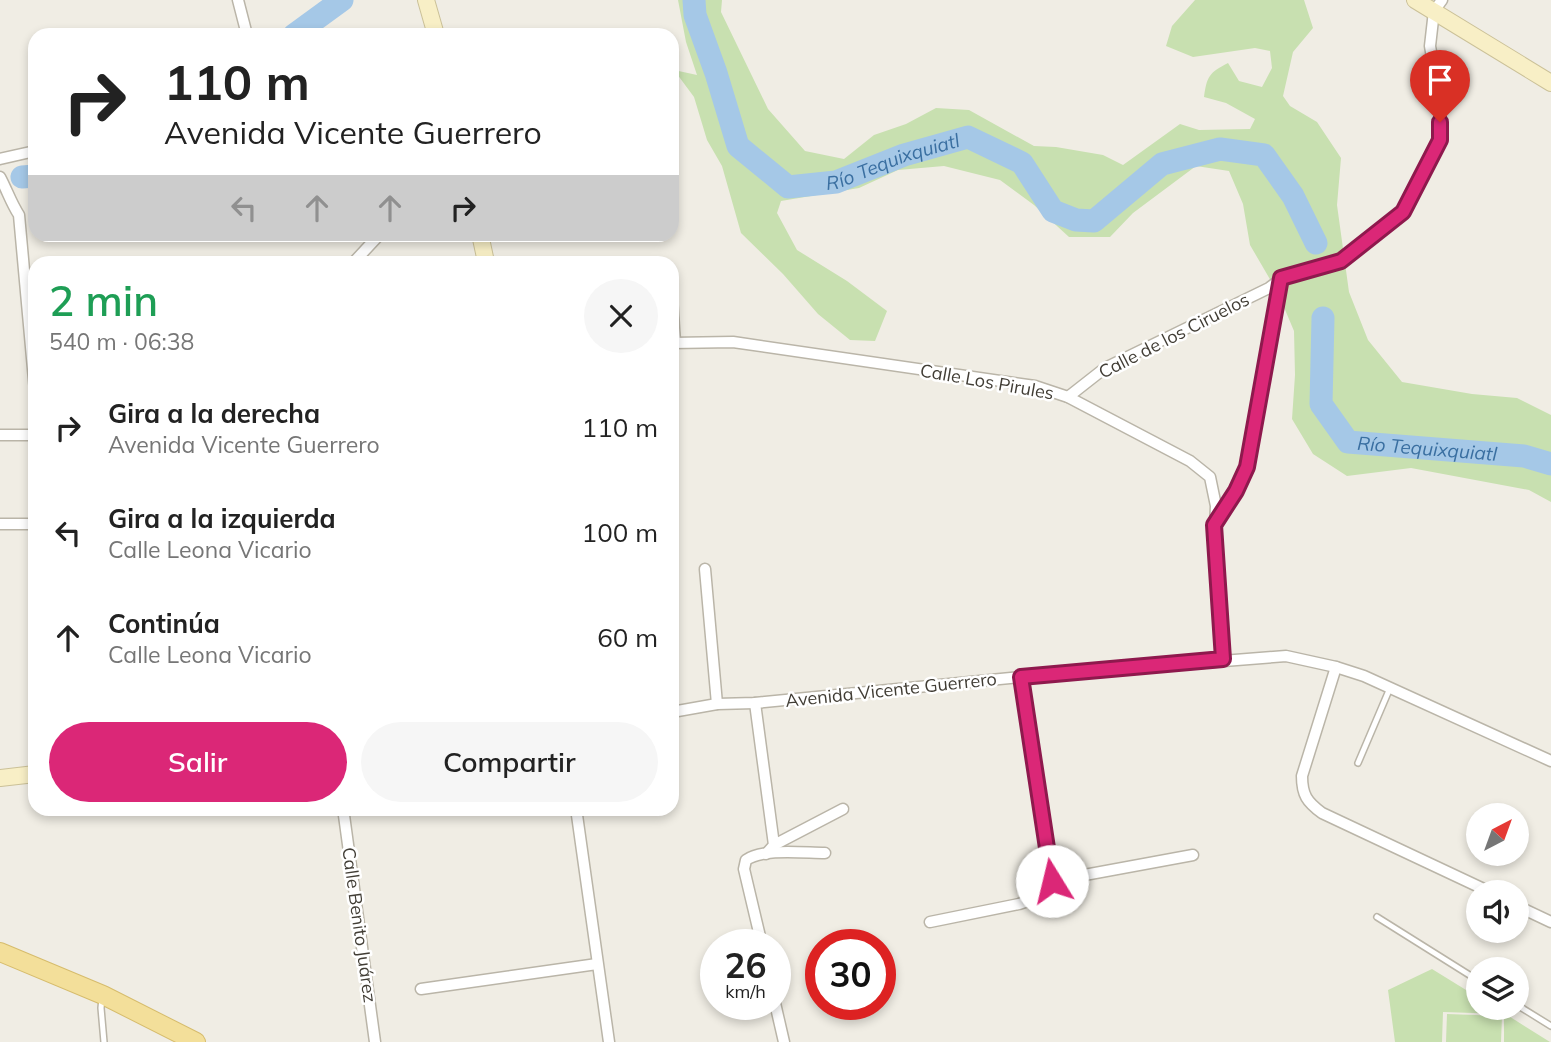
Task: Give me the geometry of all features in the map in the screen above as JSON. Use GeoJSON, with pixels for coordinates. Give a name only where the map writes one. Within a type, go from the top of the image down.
{"type":"FeatureCollection","features":[{"type":"Feature","properties":{"kind":"main road"},"geometry":{"type":"LineString","coordinates":[[426,0],[434,28]]}},
{"type":"Feature","properties":{"kind":"main road"},"geometry":{"type":"LineString","coordinates":[[1415,0],[1438,5],[1551,83]]}},
{"type":"Feature","properties":{"kind":"main road"},"geometry":{"type":"LineString","coordinates":[[0,778],[28,775]]}},
{"type":"Feature","properties":{"kind":"main road"},"geometry":{"type":"LineString","coordinates":[[0,951],[103,995],[196,1042]]}},
{"type":"Feature","properties":{"kind":"street"},"geometry":{"type":"LineString","coordinates":[[238,0],[245,28]]}},
{"type":"Feature","properties":{"kind":"street","name":"Calle de los Ciruelos"},"geometry":{"type":"LineString","coordinates":[[1068,397],[1105,368],[1269,288],[1281,278],[1341,261],[1403,212],[1440,140],[1440,104],[1430,46],[1438,5]]}},
{"type":"Feature","properties":{"kind":"street"},"geometry":{"type":"LineString","coordinates":[[0,159],[28,152]]}},
{"type":"Feature","properties":{"kind":"street"},"geometry":{"type":"LineString","coordinates":[[0,177],[8,191],[5,203],[19,215],[28,314]]}},
{"type":"Feature","properties":{"kind":"street"},"geometry":{"type":"LineString","coordinates":[[360,256],[373,242]]}},
{"type":"Feature","properties":{"kind":"street"},"geometry":{"type":"LineString","coordinates":[[1214,525],[1236,491],[1247,467],[1281,278]]}},
{"type":"Feature","properties":{"kind":"street","name":"Calle Los Pirules"},"geometry":{"type":"LineString","coordinates":[[679,343],[733,342],[1035,386],[1068,397],[1190,461],[1210,477],[1216,506],[1214,548],[1223,659]]}},
{"type":"Feature","properties":{"kind":"street"},"geometry":{"type":"LineString","coordinates":[[0,435],[28,435]]}},
{"type":"Feature","properties":{"kind":"street"},"geometry":{"type":"LineString","coordinates":[[0,524],[28,524]]}},
{"type":"Feature","properties":{"kind":"street"},"geometry":{"type":"LineString","coordinates":[[705,569],[717,704]]}},
{"type":"Feature","properties":{"kind":"street","name":"Avenida Vicente Guerrero"},"geometry":{"type":"LineString","coordinates":[[679,711],[717,704],[755,703],[1223,659],[1286,656],[1336,667],[1390,688],[1551,761]]}},
{"type":"Feature","properties":{"kind":"street"},"geometry":{"type":"LineString","coordinates":[[1336,667],[1303,776],[1302,792],[1309,804],[1322,813],[1466,881]]}},
{"type":"Feature","properties":{"kind":"street"},"geometry":{"type":"LineString","coordinates":[[1021,677],[1052,881]]}},
{"type":"Feature","properties":{"kind":"street"},"geometry":{"type":"LineString","coordinates":[[755,703],[770,849]]}},
{"type":"Feature","properties":{"kind":"street"},"geometry":{"type":"LineString","coordinates":[[758,929],[744,869],[746,860],[843,809]]}},
{"type":"Feature","properties":{"kind":"street","name":"Calle Benito Juárez"},"geometry":{"type":"LineString","coordinates":[[345,816],[375,1042]]}},
{"type":"Feature","properties":{"kind":"street"},"geometry":{"type":"LineString","coordinates":[[577,816],[609,1042]]}},
{"type":"Feature","properties":{"kind":"street"},"geometry":{"type":"LineString","coordinates":[[770,849],[825,853]]}},
{"type":"Feature","properties":{"kind":"street"},"geometry":{"type":"LineString","coordinates":[[930,922],[1019,904],[1040,897],[1052,881],[1193,855]]}},
{"type":"Feature","properties":{"kind":"street"},"geometry":{"type":"LineString","coordinates":[[1529,912],[1551,922]]}},
{"type":"Feature","properties":{"kind":"street"},"geometry":{"type":"LineString","coordinates":[[421,989],[597,964]]}},
{"type":"Feature","properties":{"kind":"street"},"geometry":{"type":"LineString","coordinates":[[779,1020],[785,1042]]}},
{"type":"Feature","properties":{"kind":"lane"},"geometry":{"type":"LineString","coordinates":[[1358,763],[1390,688]]}},
{"type":"Feature","properties":{"kind":"lane"},"geometry":{"type":"LineString","coordinates":[[1377,917],[1466,973]]}},
{"type":"Feature","properties":{"kind":"lane"},"geometry":{"type":"LineString","coordinates":[[103,995],[101,1008],[104,1042]]}},
{"type":"Feature","properties":{"kind":"lane"},"geometry":{"type":"LineString","coordinates":[[1529,1012],[1551,1026]]}},
{"type":"Feature","properties":{"kind":"green space"},"geometry":{"type":"Polygon","coordinates":[[[678,0],[722,0],[721,12],[768,109],[805,151],[844,159],[874,135],[906,124],[936,108],[969,110],[1034,146],[1103,155],[1123,165],[1180,124],[1199,130],[1250,129],[1255,119],[1226,103],[1204,97],[1206,84],[1213,73],[1228,63],[1239,81],[1262,87],[1272,68],[1270,51],[1255,48],[1193,57],[1166,46],[1172,26],[1195,0],[1304,0],[1313,28],[1293,52],[1283,96],[1290,106],[1317,122],[1341,158],[1337,205],[1349,292],[1368,340],[1402,382],[1472,394],[1517,398],[1551,415],[1551,502],[1529,490],[1411,468],[1347,476],[1313,454],[1292,419],[1294,331],[1278,293],[1250,245],[1243,204],[1229,171],[1196,166],[1133,213],[1110,237],[1069,237],[1034,205],[1000,180],[944,166],[898,170],[859,188],[781,201],[777,213],[797,250],[847,281],[887,311],[875,341],[850,340],[818,314],[783,274],[741,233],[722,166],[707,140],[694,97],[679,77],[679,71],[697,75],[686,42],[678,0]]]}},
{"type":"Feature","properties":{"kind":"green space"},"geometry":{"type":"Polygon","coordinates":[[[1432,969],[1466,990],[1466,1013],[1443,1012],[1442,1042],[1395,1042],[1388,990],[1432,969]]]}},
{"type":"Feature","properties":{"kind":"green space"},"geometry":{"type":"Polygon","coordinates":[[[1447,1014],[1466,1015],[1466,1020],[1502,1020],[1501,1042],[1446,1042],[1447,1014]]]}},
{"type":"Feature","properties":{"kind":"green space"},"geometry":{"type":"Polygon","coordinates":[[[1504,1020],[1515,1020],[1550,1042],[1504,1042],[1504,1020]]]}},
{"type":"Feature","properties":{"kind":"waterway","name":"Río Tequixquiatl"},"geometry":{"type":"LineString","coordinates":[[304,28],[342,0]]}},
{"type":"Feature","properties":{"kind":"waterway","name":"Río Tequixquiatl"},"geometry":{"type":"LineString","coordinates":[[694,0],[695,15],[738,146],[788,187],[836,182],[904,155],[968,137],[1022,163],[1053,211],[1076,220],[1094,221],[1162,164],[1220,149],[1264,155],[1293,196],[1316,243]]}},
{"type":"Feature","properties":{"kind":"waterway","name":"Río Tequixquiatl"},"geometry":{"type":"LineString","coordinates":[[22,177],[28,177]]}},
{"type":"Feature","properties":{"kind":"waterway","name":"Río Tequixquiatl"},"geometry":{"type":"LineString","coordinates":[[1323,318],[1321,404],[1348,442],[1524,456],[1551,464]]}},
{"type":"Feature","properties":{"kind":"route"},"geometry":{"type":"LineString","coordinates":[[1052,881],[1021,677],[1223,659],[1214,525],[1236,491],[1247,467],[1281,278],[1341,261],[1403,212],[1440,140],[1440,122]]}}]}
